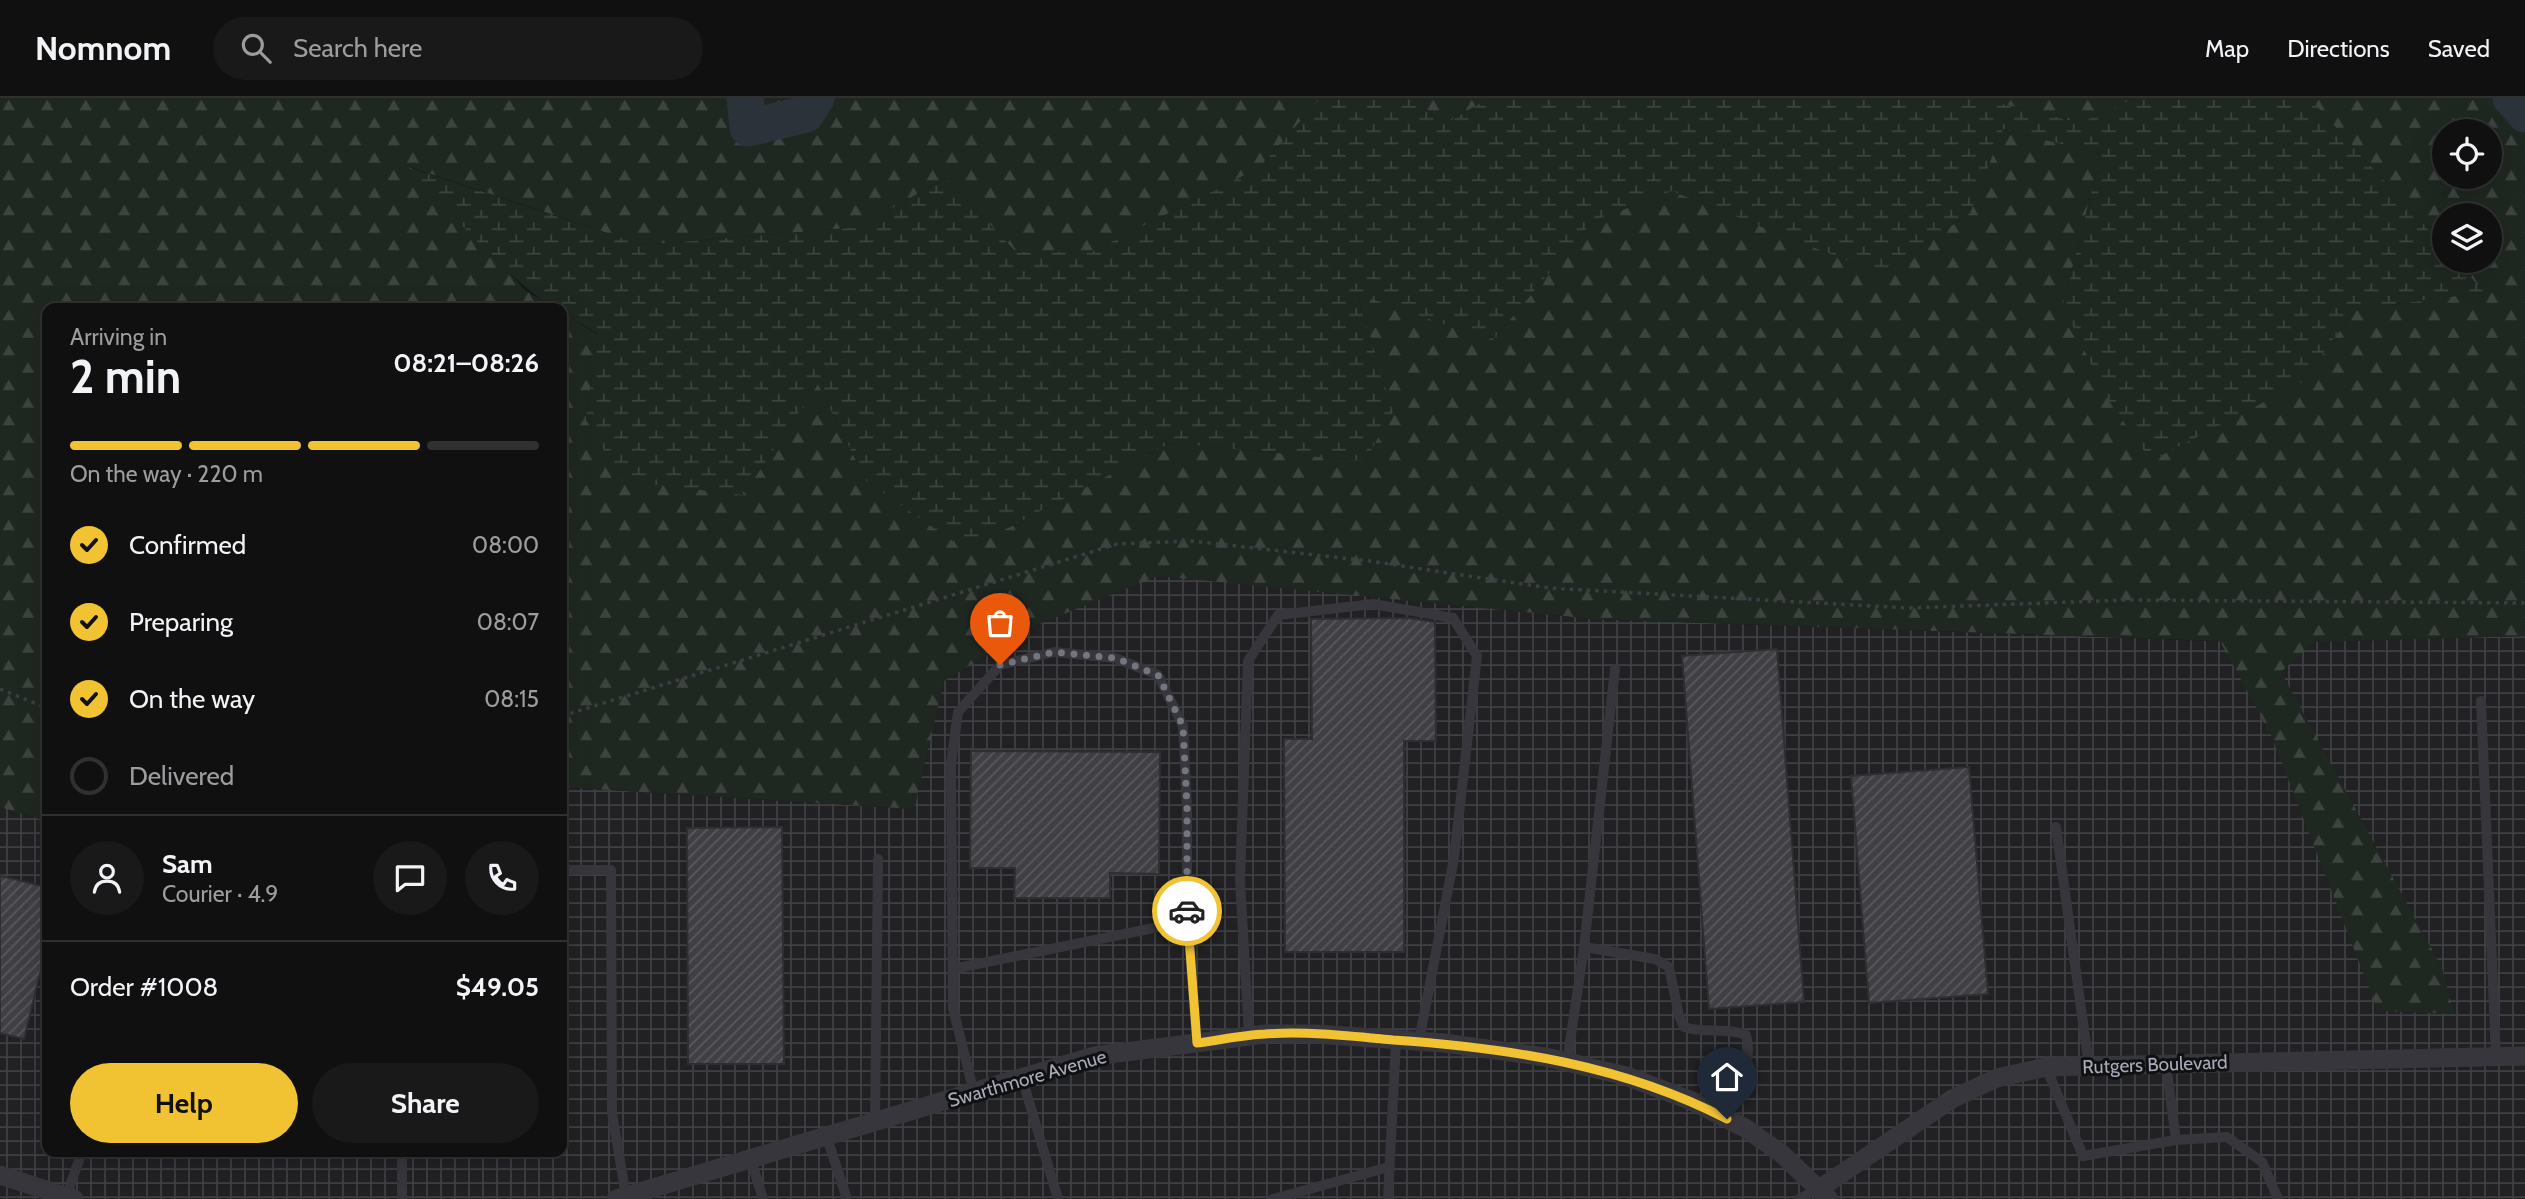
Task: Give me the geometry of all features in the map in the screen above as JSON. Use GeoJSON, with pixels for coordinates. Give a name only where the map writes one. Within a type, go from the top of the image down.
{"type":"FeatureCollection","features":[{"type":"Feature","properties":{"kind":"street","name":"Swarthmore Avenue"},"geometry":{"type":"LineString","coordinates":[[621,1197],[827,1138],[1094,1056],[1250,1036],[1316,1034],[1419,1041],[1567,1062],[1626,1076],[1692,1101],[1727,1119],[1782,1154],[1824,1194]]}},
{"type":"Feature","properties":{"kind":"street","name":"Rutgers Boulevard"},"geometry":{"type":"LineString","coordinates":[[1824,1194],[1952,1099],[1997,1078],[2046,1068],[2525,1056]]}},
{"type":"Feature","properties":{"kind":"street"},"geometry":{"type":"LineString","coordinates":[[0,1175],[70,1198]]}},
{"type":"Feature","properties":{"kind":"lane"},"geometry":{"type":"LineString","coordinates":[[1250,1036],[1240,880],[1248,661],[1278,615],[1374,604],[1453,618],[1477,656],[1454,858],[1419,1041]]}},
{"type":"Feature","properties":{"kind":"lane"},"geometry":{"type":"LineString","coordinates":[[974,1093],[953,1008],[951,764],[958,712],[1000,665],[1054,652],[1115,658],[1158,675],[1183,726],[1188,921],[1197,1043]]}},
{"type":"Feature","properties":{"kind":"lane"},"geometry":{"type":"LineString","coordinates":[[1567,1062],[1584,947],[1615,669]]}},
{"type":"Feature","properties":{"kind":"lane"},"geometry":{"type":"LineString","coordinates":[[2481,701],[2496,1057]]}},
{"type":"Feature","properties":{"kind":"lane"},"geometry":{"type":"LineString","coordinates":[[2056,827],[2089,1066]]}},
{"type":"Feature","properties":{"kind":"lane"},"geometry":{"type":"LineString","coordinates":[[875,1122],[878,859]]}},
{"type":"Feature","properties":{"kind":"lane"},"geometry":{"type":"LineString","coordinates":[[567,870],[611,870],[612,1113],[621,1197]]}},
{"type":"Feature","properties":{"kind":"lane"},"geometry":{"type":"LineString","coordinates":[[953,969],[1188,921]]}},
{"type":"Feature","properties":{"kind":"lane"},"geometry":{"type":"LineString","coordinates":[[1584,947],[1655,959],[1669,967],[1679,1016],[1684,1027],[1695,1031],[1733,1030],[1746,1035],[1750,1048],[1748,1062],[1727,1119]]}},
{"type":"Feature","properties":{"kind":"lane"},"geometry":{"type":"LineString","coordinates":[[1388,1199],[1396,1040]]}},
{"type":"Feature","properties":{"kind":"lane"},"geometry":{"type":"LineString","coordinates":[[2166,1064],[2176,1140]]}},
{"type":"Feature","properties":{"kind":"lane"},"geometry":{"type":"LineString","coordinates":[[2046,1068],[2083,1156],[2176,1140],[2227,1137],[2262,1162],[2278,1199]]}},
{"type":"Feature","properties":{"kind":"lane"},"geometry":{"type":"LineString","coordinates":[[1022,1078],[1058,1199]]}},
{"type":"Feature","properties":{"kind":"lane"},"geometry":{"type":"LineString","coordinates":[[827,1138],[847,1199]]}},
{"type":"Feature","properties":{"kind":"lane"},"geometry":{"type":"LineString","coordinates":[[70,1198],[81,1157]]}},
{"type":"Feature","properties":{"kind":"lane"},"geometry":{"type":"LineString","coordinates":[[402,1157],[402,1199]]}},
{"type":"Feature","properties":{"kind":"lane"},"geometry":{"type":"LineString","coordinates":[[751,1160],[763,1199]]}},
{"type":"Feature","properties":{"kind":"lane"},"geometry":{"type":"LineString","coordinates":[[1273,1199],[1390,1167]]}},
{"type":"Feature","properties":{"kind":"lane"},"geometry":{"type":"LineString","coordinates":[[1799,1199],[1824,1194]]}},
{"type":"Feature","properties":{"kind":"path"},"geometry":{"type":"LineString","coordinates":[[567,714],[1117,544],[1192,541],[1369,561],[1549,588],[1908,608],[2127,600],[2525,603]]}},
{"type":"Feature","properties":{"kind":"path"},"geometry":{"type":"LineString","coordinates":[[0,689],[42,706]]}},
{"type":"Feature","properties":{"kind":"shaded area"},"geometry":{"type":"Polygon","coordinates":[[[1158,575],[1594,619],[2267,643],[2525,636],[2525,1199],[0,1199],[0,807],[42,820],[42,1157],[567,1157],[567,787],[914,809],[943,681],[1039,624],[1158,575]]]}},
{"type":"Feature","properties":{"kind":"green space"},"geometry":{"type":"Polygon","coordinates":[[[0,98],[1321,98],[1259,168],[1091,252],[1016,252],[945,178],[860,227],[643,245],[410,167],[525,290],[547,303],[42,303],[42,820],[0,807],[0,98]]]}},
{"type":"Feature","properties":{"kind":"green space"},"geometry":{"type":"Polygon","coordinates":[[[1321,98],[1412,98],[1445,124],[1489,98],[1992,98],[1995,102],[2080,123],[2135,98],[2309,98],[2432,234],[2432,273],[2467,273],[2484,292],[2355,310],[2301,383],[2151,461],[2107,398],[2063,305],[2101,154],[2003,129],[1970,213],[1881,274],[1672,191],[1593,221],[1492,341],[1357,294],[1393,412],[1365,461],[1170,443],[966,550],[866,481],[818,384],[743,495],[622,481],[586,420],[598,334],[567,315],[567,303],[548,303],[529,290],[483,247],[408,167],[643,245],[860,227],[945,178],[1016,252],[1091,252],[1259,168],[1321,98]]]}},
{"type":"Feature","properties":{"kind":"green space"},"geometry":{"type":"Polygon","coordinates":[[[1412,98],[1489,98],[1445,124],[1412,98]]]}},
{"type":"Feature","properties":{"kind":"green space"},"geometry":{"type":"Polygon","coordinates":[[[1992,98],[2135,98],[2080,123],[1994,102],[1992,98]]]}},
{"type":"Feature","properties":{"kind":"green space"},"geometry":{"type":"Polygon","coordinates":[[[2309,98],[2525,98],[2525,636],[2314,642],[2281,672],[2442,968],[2454,1014],[2378,1011],[2271,735],[2220,641],[1594,619],[1158,576],[1039,624],[944,681],[914,809],[567,787],[567,315],[598,335],[586,420],[743,495],[818,384],[866,481],[966,550],[1170,443],[1365,461],[1392,412],[1357,293],[1492,341],[1593,221],[1672,191],[1881,274],[1970,213],[2002,129],[2101,154],[2063,305],[2301,383],[2355,310],[2484,292],[2467,273],[2502,273],[2502,203],[2432,203],[2432,234],[2309,98]]]}},
{"type":"Feature","properties":{"kind":"building"},"geometry":{"type":"Polygon","coordinates":[[[1408,618],[1435,622],[1436,741],[1404,741],[1404,952],[1285,952],[1284,739],[1312,739],[1311,619],[1408,618]]]}},
{"type":"Feature","properties":{"kind":"building"},"geometry":{"type":"Polygon","coordinates":[[[1777,649],[1804,1002],[1709,1009],[1682,656],[1777,649]]]}},
{"type":"Feature","properties":{"kind":"building"},"geometry":{"type":"Polygon","coordinates":[[[971,751],[1160,752],[1159,874],[1110,873],[1110,898],[1014,898],[1015,868],[970,868],[971,751]]]}},
{"type":"Feature","properties":{"kind":"building"},"geometry":{"type":"Polygon","coordinates":[[[1969,767],[1988,994],[1869,1003],[1851,776],[1969,767]]]}},
{"type":"Feature","properties":{"kind":"building"},"geometry":{"type":"Polygon","coordinates":[[[782,827],[784,1064],[688,1064],[687,828],[782,827]]]}},
{"type":"Feature","properties":{"kind":"building"},"geometry":{"type":"Polygon","coordinates":[[[0,876],[42,886],[42,965],[24,1039],[0,1033],[0,876]]]}},
{"type":"Feature","properties":{"kind":"waterway"},"geometry":{"type":"LineString","coordinates":[[745,98],[748,128],[806,114],[816,98]]}},
{"type":"Feature","properties":{"kind":"waterway"},"geometry":{"type":"LineString","coordinates":[[2511,98],[2525,114]]}},
{"type":"Feature","properties":{"kind":"way so far"},"geometry":{"type":"LineString","coordinates":[[1000,665],[1054,652],[1115,658],[1158,675],[1183,726],[1187,807],[1187,911]]}},
{"type":"Feature","properties":{"kind":"route"},"geometry":{"type":"LineString","coordinates":[[1187,911],[1197,1043],[1265,1034],[1316,1034],[1444,1043],[1546,1057],[1626,1076],[1692,1101],[1727,1119]]}}]}
